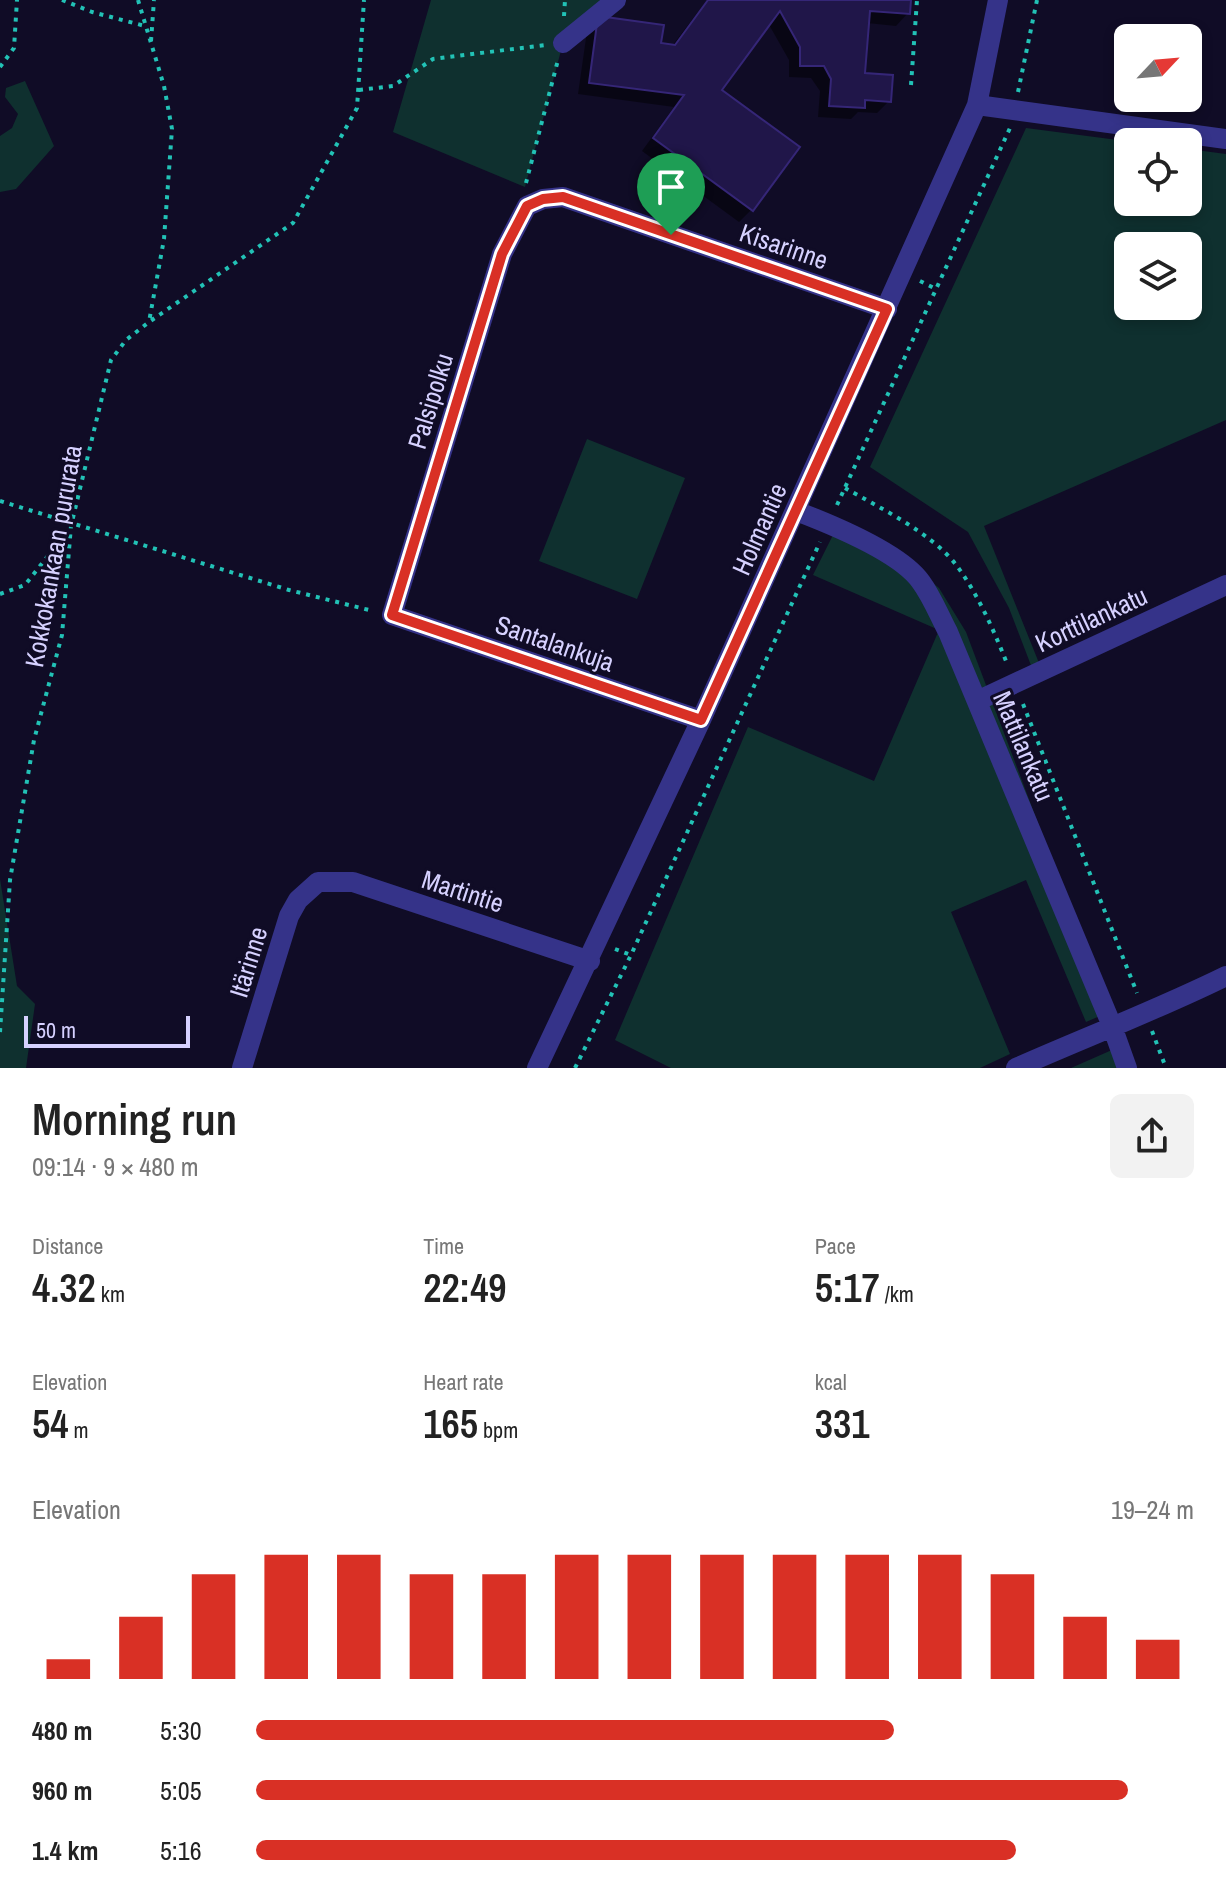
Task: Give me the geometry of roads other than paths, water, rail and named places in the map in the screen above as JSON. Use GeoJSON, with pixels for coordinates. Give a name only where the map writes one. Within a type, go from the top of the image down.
{"type":"FeatureCollection","features":[{"type":"Feature","properties":{"kind":"street"},"geometry":{"type":"LineString","coordinates":[[563,43],[616,0]]}},
{"type":"Feature","properties":{"kind":"street","name":"Holmantie"},"geometry":{"type":"LineString","coordinates":[[537,1068],[701,720],[977,105],[998,0]]}},
{"type":"Feature","properties":{"kind":"street"},"geometry":{"type":"LineString","coordinates":[[977,105],[1226,139]]}},
{"type":"Feature","properties":{"kind":"street","name":"Kisarinne"},"geometry":{"type":"LineString","coordinates":[[527,206],[543,199],[563,197],[887,309]]}},
{"type":"Feature","properties":{"kind":"street","name":"Palsipolku"},"geometry":{"type":"LineString","coordinates":[[392,615],[502,254],[527,206]]}},
{"type":"Feature","properties":{"kind":"street","name":"Mattilankatu"},"geometry":{"type":"LineString","coordinates":[[796,511],[829,523],[893,559],[920,579],[948,632],[1127,1068]]}},
{"type":"Feature","properties":{"kind":"street","name":"Korttilankatu"},"geometry":{"type":"LineString","coordinates":[[977,701],[1226,585]]}},
{"type":"Feature","properties":{"kind":"street","name":"Santalankuja"},"geometry":{"type":"LineString","coordinates":[[392,615],[701,720]]}},
{"type":"Feature","properties":{"kind":"street","name":"Martintie"},"geometry":{"type":"LineString","coordinates":[[318,882],[353,882],[590,961]]}},
{"type":"Feature","properties":{"kind":"street","name":"Itärinne"},"geometry":{"type":"LineString","coordinates":[[242,1068],[289,916],[298,900],[318,882]]}},
{"type":"Feature","properties":{"kind":"street"},"geometry":{"type":"LineString","coordinates":[[1016,1068],[1145,1015],[1226,976]]}}]}
